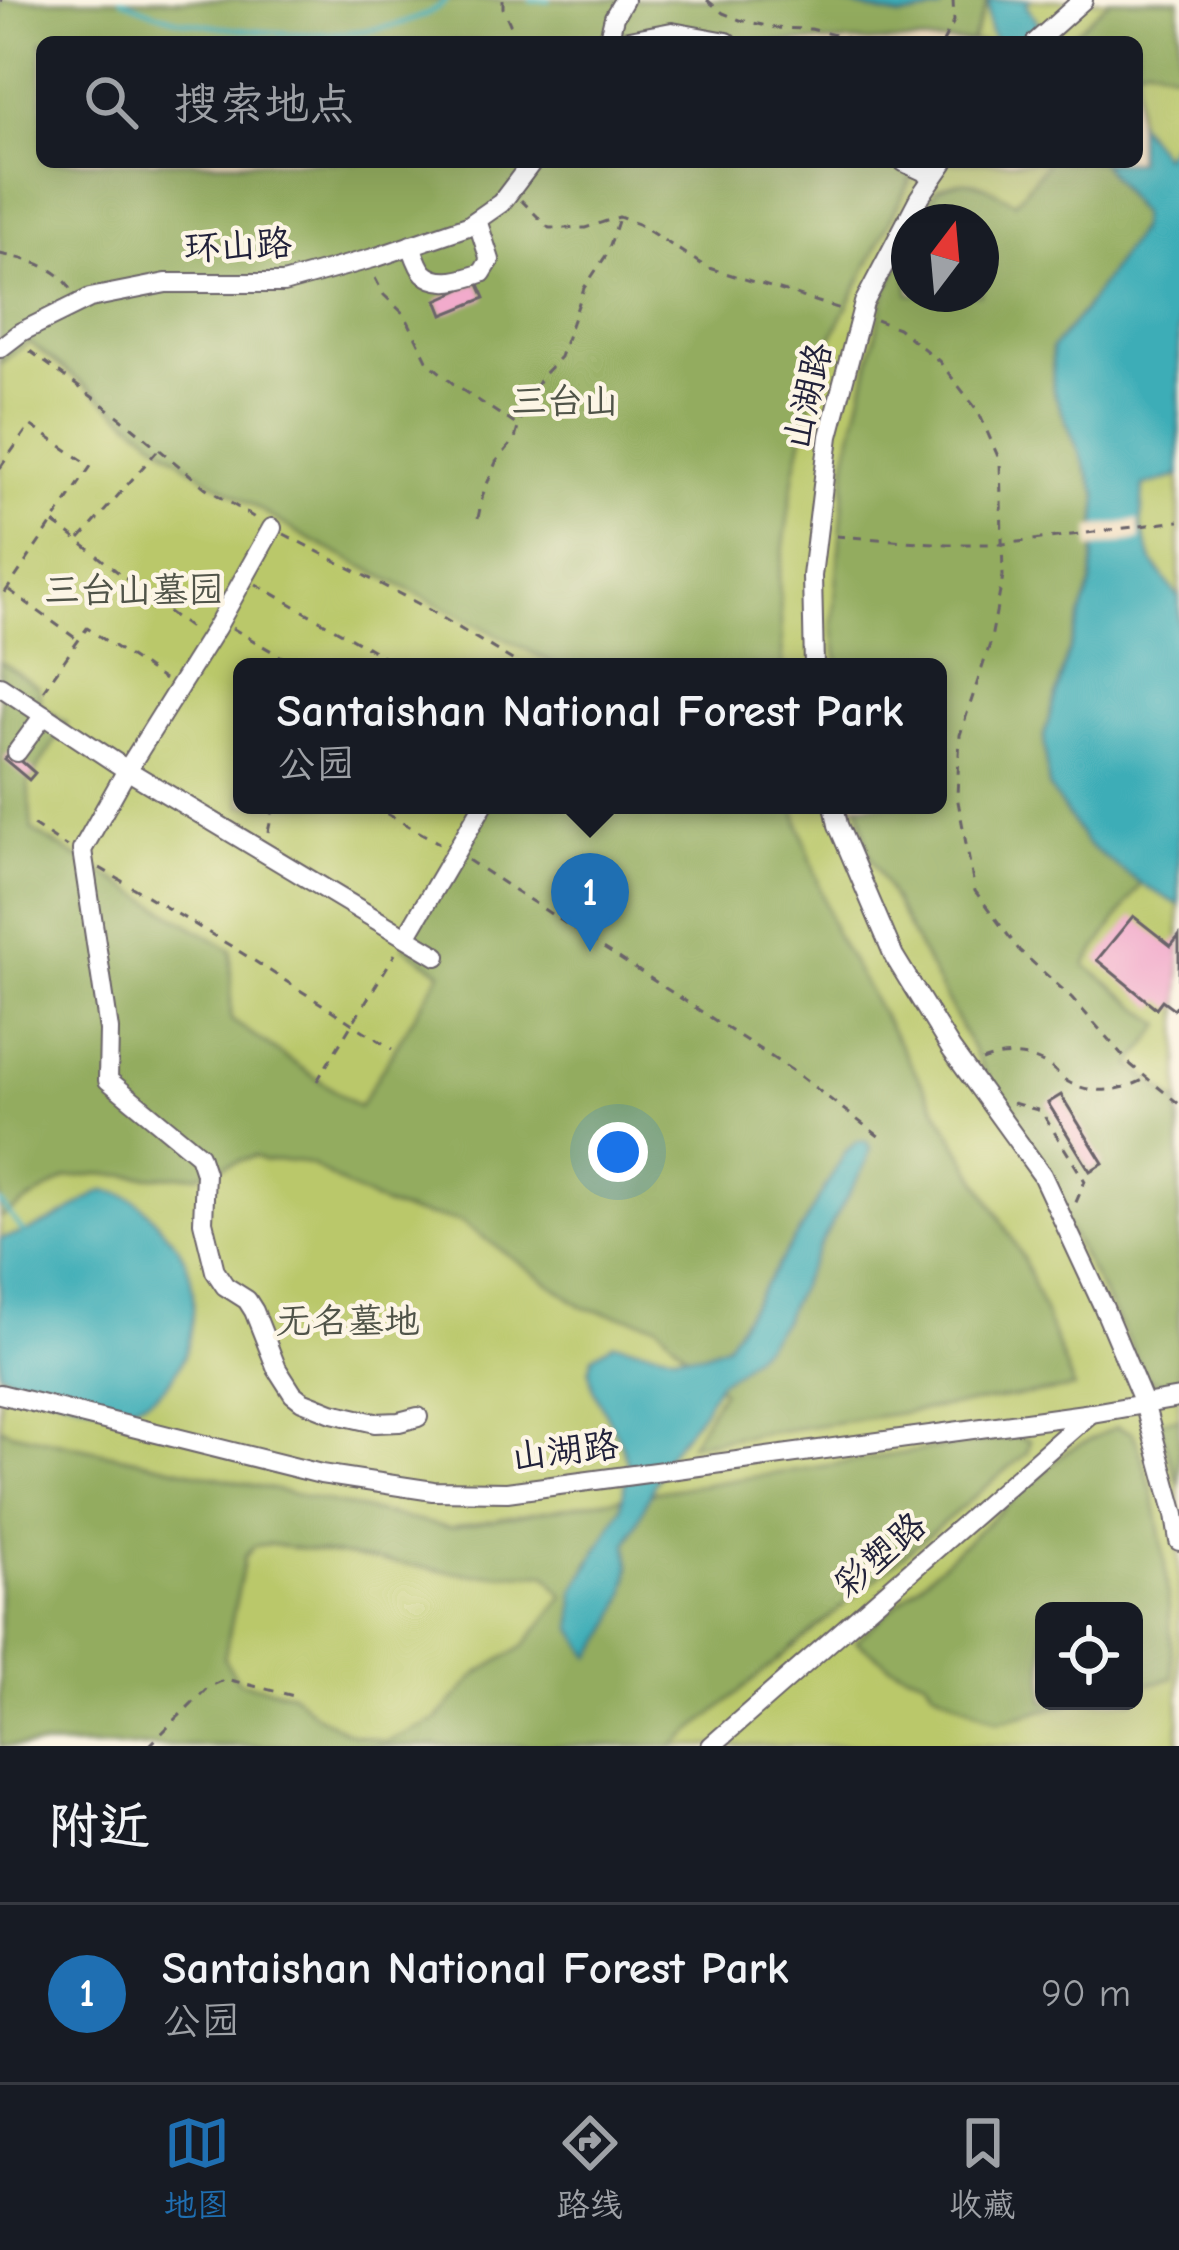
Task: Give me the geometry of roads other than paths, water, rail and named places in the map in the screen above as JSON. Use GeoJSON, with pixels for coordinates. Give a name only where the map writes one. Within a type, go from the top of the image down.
{"type":"FeatureCollection","features":[{"type":"Feature","properties":{"kind":"street"},"geometry":{"type":"LineString","coordinates":[[609,36],[624,0]]}},
{"type":"Feature","properties":{"kind":"street"},"geometry":{"type":"LineString","coordinates":[[1042,36],[1082,0]]}},
{"type":"Feature","properties":{"kind":"street"},"geometry":{"type":"LineString","coordinates":[[650,36],[671,32],[693,36]]}},
{"type":"Feature","properties":{"kind":"street","name":"环山路"},"geometry":{"type":"LineString","coordinates":[[0,348],[21,332],[90,298],[166,284],[283,284],[468,226],[501,203],[528,168]]}},
{"type":"Feature","properties":{"kind":"street","name":"山湖路"},"geometry":{"type":"LineString","coordinates":[[814,658],[812,576],[829,436],[864,303],[939,169]]}},
{"type":"Feature","properties":{"kind":"street"},"geometry":{"type":"LineString","coordinates":[[411,245],[424,273],[439,281],[482,274],[490,260],[477,220]]}},
{"type":"Feature","properties":{"kind":"street"},"geometry":{"type":"LineString","coordinates":[[272,528],[82,850],[109,1030],[108,1080],[199,1155],[206,1173],[203,1222],[215,1271],[247,1300],[293,1394],[332,1413],[375,1423],[418,1417]]}},
{"type":"Feature","properties":{"kind":"street"},"geometry":{"type":"LineString","coordinates":[[0,686],[127,770],[437,956]]}},
{"type":"Feature","properties":{"kind":"street"},"geometry":{"type":"LineString","coordinates":[[17,752],[38,711]]}},
{"type":"Feature","properties":{"kind":"street"},"geometry":{"type":"LineString","coordinates":[[406,938],[478,814]]}},
{"type":"Feature","properties":{"kind":"street"},"geometry":{"type":"LineString","coordinates":[[836,814],[894,956],[966,1070],[1042,1175],[1066,1225],[1144,1403],[1179,1541]]}},
{"type":"Feature","properties":{"kind":"street","name":"山湖路"},"geometry":{"type":"LineString","coordinates":[[0,1394],[321,1474],[433,1491],[507,1492],[1179,1398]]}},
{"type":"Feature","properties":{"kind":"street"},"geometry":{"type":"LineString","coordinates":[[1120,1407],[1152,1430]]}},
{"type":"Feature","properties":{"kind":"street","name":"彩塑路"},"geometry":{"type":"LineString","coordinates":[[711,1746],[1092,1413]]}},
{"type":"Feature","properties":{"kind":"water"},"geometry":{"type":"Polygon","coordinates":[[[829,0],[941,0],[941,10],[900,17],[829,0]]]}},
{"type":"Feature","properties":{"kind":"water"},"geometry":{"type":"Polygon","coordinates":[[[989,0],[1030,0],[1026,5],[1047,36],[993,36],[989,0]]]}},
{"type":"Feature","properties":{"kind":"water"},"geometry":{"type":"Polygon","coordinates":[[[1143,130],[1163,156],[1179,133],[1179,476],[1143,486],[1141,527],[1152,561],[1179,598],[1179,905],[1087,844],[1049,787],[1044,736],[1092,582],[1098,496],[1053,390],[1052,348],[1139,229],[1140,214],[1106,168],[1143,168],[1143,130]]]}},
{"type":"Feature","properties":{"kind":"water"},"geometry":{"type":"Polygon","coordinates":[[[866,1141],[870,1148],[866,1163],[783,1321],[764,1345],[718,1382],[705,1408],[667,1456],[627,1544],[630,1567],[625,1594],[591,1657],[573,1629],[574,1591],[621,1508],[628,1463],[593,1389],[589,1371],[593,1356],[614,1343],[675,1354],[703,1354],[726,1345],[846,1151],[866,1141]]]}},
{"type":"Feature","properties":{"kind":"water"},"geometry":{"type":"Polygon","coordinates":[[[104,1191],[128,1196],[151,1215],[180,1250],[193,1290],[190,1336],[173,1377],[159,1392],[125,1405],[69,1399],[0,1372],[0,1239],[44,1224],[104,1191]]]}},
{"type":"Feature","properties":{"kind":"waterway"},"geometry":{"type":"LineString","coordinates":[[121,0],[167,17],[282,33],[393,25],[447,0]]}},
{"type":"Feature","properties":{"kind":"waterway"},"geometry":{"type":"LineString","coordinates":[[531,0],[549,0]]}},
{"type":"Feature","properties":{"kind":"waterway"},"geometry":{"type":"LineString","coordinates":[[0,1202],[23,1232]]}},
{"type":"Feature","properties":{"kind":"place","name":"Santaishan National Forest Park"},"geometry":{"type":"Point","coordinates":[590,952]}},
{"type":"Feature","properties":{"kind":"park label","name":"三台山"},"geometry":{"type":"Point","coordinates":[565,401]}},
{"type":"Feature","properties":{"kind":"park label","name":"三台山墓园"},"geometry":{"type":"Point","coordinates":[134,590]}},
{"type":"Feature","properties":{"kind":"park label","name":"无名墓地"},"geometry":{"type":"Point","coordinates":[348,1321]}}]}
